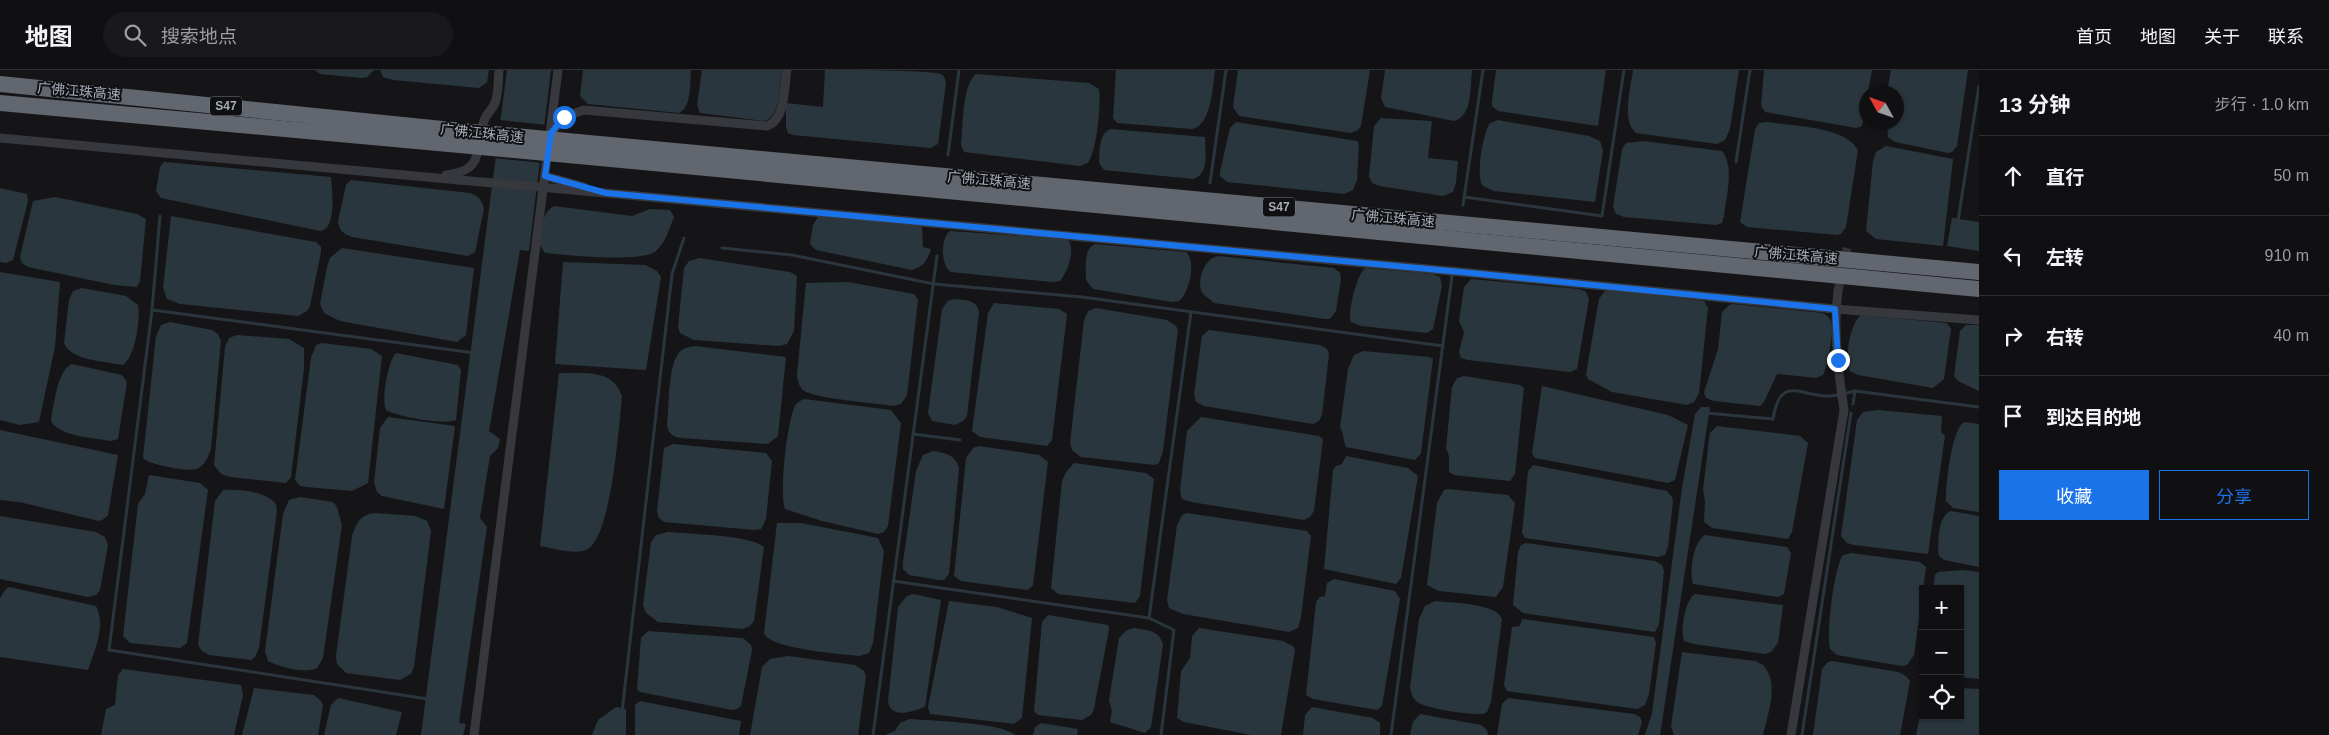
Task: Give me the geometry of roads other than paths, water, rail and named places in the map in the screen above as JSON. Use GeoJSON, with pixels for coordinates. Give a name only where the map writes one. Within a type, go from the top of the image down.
{"type":"FeatureCollection","features":[{"type":"Feature","properties":{"kind":"highway","name":"广佛江珠高速"},"geometry":{"type":"LineString","coordinates":[[0,84],[450,137]]}},
{"type":"Feature","properties":{"kind":"highway","name":"广佛江珠高速"},"geometry":{"type":"LineString","coordinates":[[0,103],[450,137],[1979,272]]}},
{"type":"Feature","properties":{"kind":"highway","name":"广佛江珠高速"},"geometry":{"type":"LineString","coordinates":[[579,149],[1979,289]]}},
{"type":"Feature","properties":{"kind":"street"},"geometry":{"type":"LineString","coordinates":[[422,177],[459,173],[470,167],[478,157],[483,122],[495,104],[499,70]]}},
{"type":"Feature","properties":{"kind":"street"},"geometry":{"type":"LineString","coordinates":[[474,735],[558,70]]}},
{"type":"Feature","properties":{"kind":"street"},"geometry":{"type":"LineString","coordinates":[[549,140],[555,127],[564,117],[578,110],[766,126],[774,122],[779,114],[787,70]]}},
{"type":"Feature","properties":{"kind":"street"},"geometry":{"type":"LineString","coordinates":[[0,138],[1451,271],[1835,309],[1979,320]]}},
{"type":"Feature","properties":{"kind":"street"},"geometry":{"type":"LineString","coordinates":[[545,176],[606,193]]}},
{"type":"Feature","properties":{"kind":"street"},"geometry":{"type":"LineString","coordinates":[[1791,735],[1844,410],[1840,384],[1835,309],[1838,290]]}},
{"type":"Feature","properties":{"kind":"waterway"},"geometry":{"type":"LineString","coordinates":[[948,155],[959,70]]}},
{"type":"Feature","properties":{"kind":"waterway"},"geometry":{"type":"LineString","coordinates":[[1210,183],[1226,70]]}},
{"type":"Feature","properties":{"kind":"waterway"},"geometry":{"type":"LineString","coordinates":[[1463,205],[1483,70]]}},
{"type":"Feature","properties":{"kind":"waterway"},"geometry":{"type":"LineString","coordinates":[[1464,197],[1602,216],[1624,70]]}},
{"type":"Feature","properties":{"kind":"waterway"},"geometry":{"type":"LineString","coordinates":[[1736,162],[1750,70]]}},
{"type":"Feature","properties":{"kind":"waterway"},"geometry":{"type":"LineString","coordinates":[[1958,221],[1979,86]]}},
{"type":"Feature","properties":{"kind":"waterway"},"geometry":{"type":"LineString","coordinates":[[160,216],[152,310],[109,650],[428,699]]}},
{"type":"Feature","properties":{"kind":"waterway"},"geometry":{"type":"LineString","coordinates":[[622,712],[672,274],[684,238]]}},
{"type":"Feature","properties":{"kind":"waterway"},"geometry":{"type":"LineString","coordinates":[[722,248],[792,255],[934,284],[1082,297],[1443,346]]}},
{"type":"Feature","properties":{"kind":"waterway"},"geometry":{"type":"LineString","coordinates":[[873,735],[937,256]]}},
{"type":"Feature","properties":{"kind":"waterway"},"geometry":{"type":"LineString","coordinates":[[1391,735],[1452,276]]}},
{"type":"Feature","properties":{"kind":"waterway"},"geometry":{"type":"LineString","coordinates":[[152,310],[475,353]]}},
{"type":"Feature","properties":{"kind":"waterway"},"geometry":{"type":"LineString","coordinates":[[1149,618],[1191,312]]}},
{"type":"Feature","properties":{"kind":"waterway"},"geometry":{"type":"LineString","coordinates":[[1706,413],[1773,419],[1777,404],[1782,395],[1788,391],[1826,396],[1838,395]]}},
{"type":"Feature","properties":{"kind":"waterway"},"geometry":{"type":"LineString","coordinates":[[1847,393],[1855,391],[1979,407]]}},
{"type":"Feature","properties":{"kind":"waterway"},"geometry":{"type":"LineString","coordinates":[[1853,404],[1855,391]]}},
{"type":"Feature","properties":{"kind":"waterway"},"geometry":{"type":"LineString","coordinates":[[1802,735],[1851,413]]}},
{"type":"Feature","properties":{"kind":"waterway"},"geometry":{"type":"LineString","coordinates":[[913,434],[960,440]]}},
{"type":"Feature","properties":{"kind":"waterway"},"geometry":{"type":"LineString","coordinates":[[893,581],[1149,618],[1174,630],[1161,735]]}},
{"type":"Feature","properties":{"kind":"tunnel"},"geometry":{"type":"LineString","coordinates":[[1838,291],[1847,248]]}}]}
